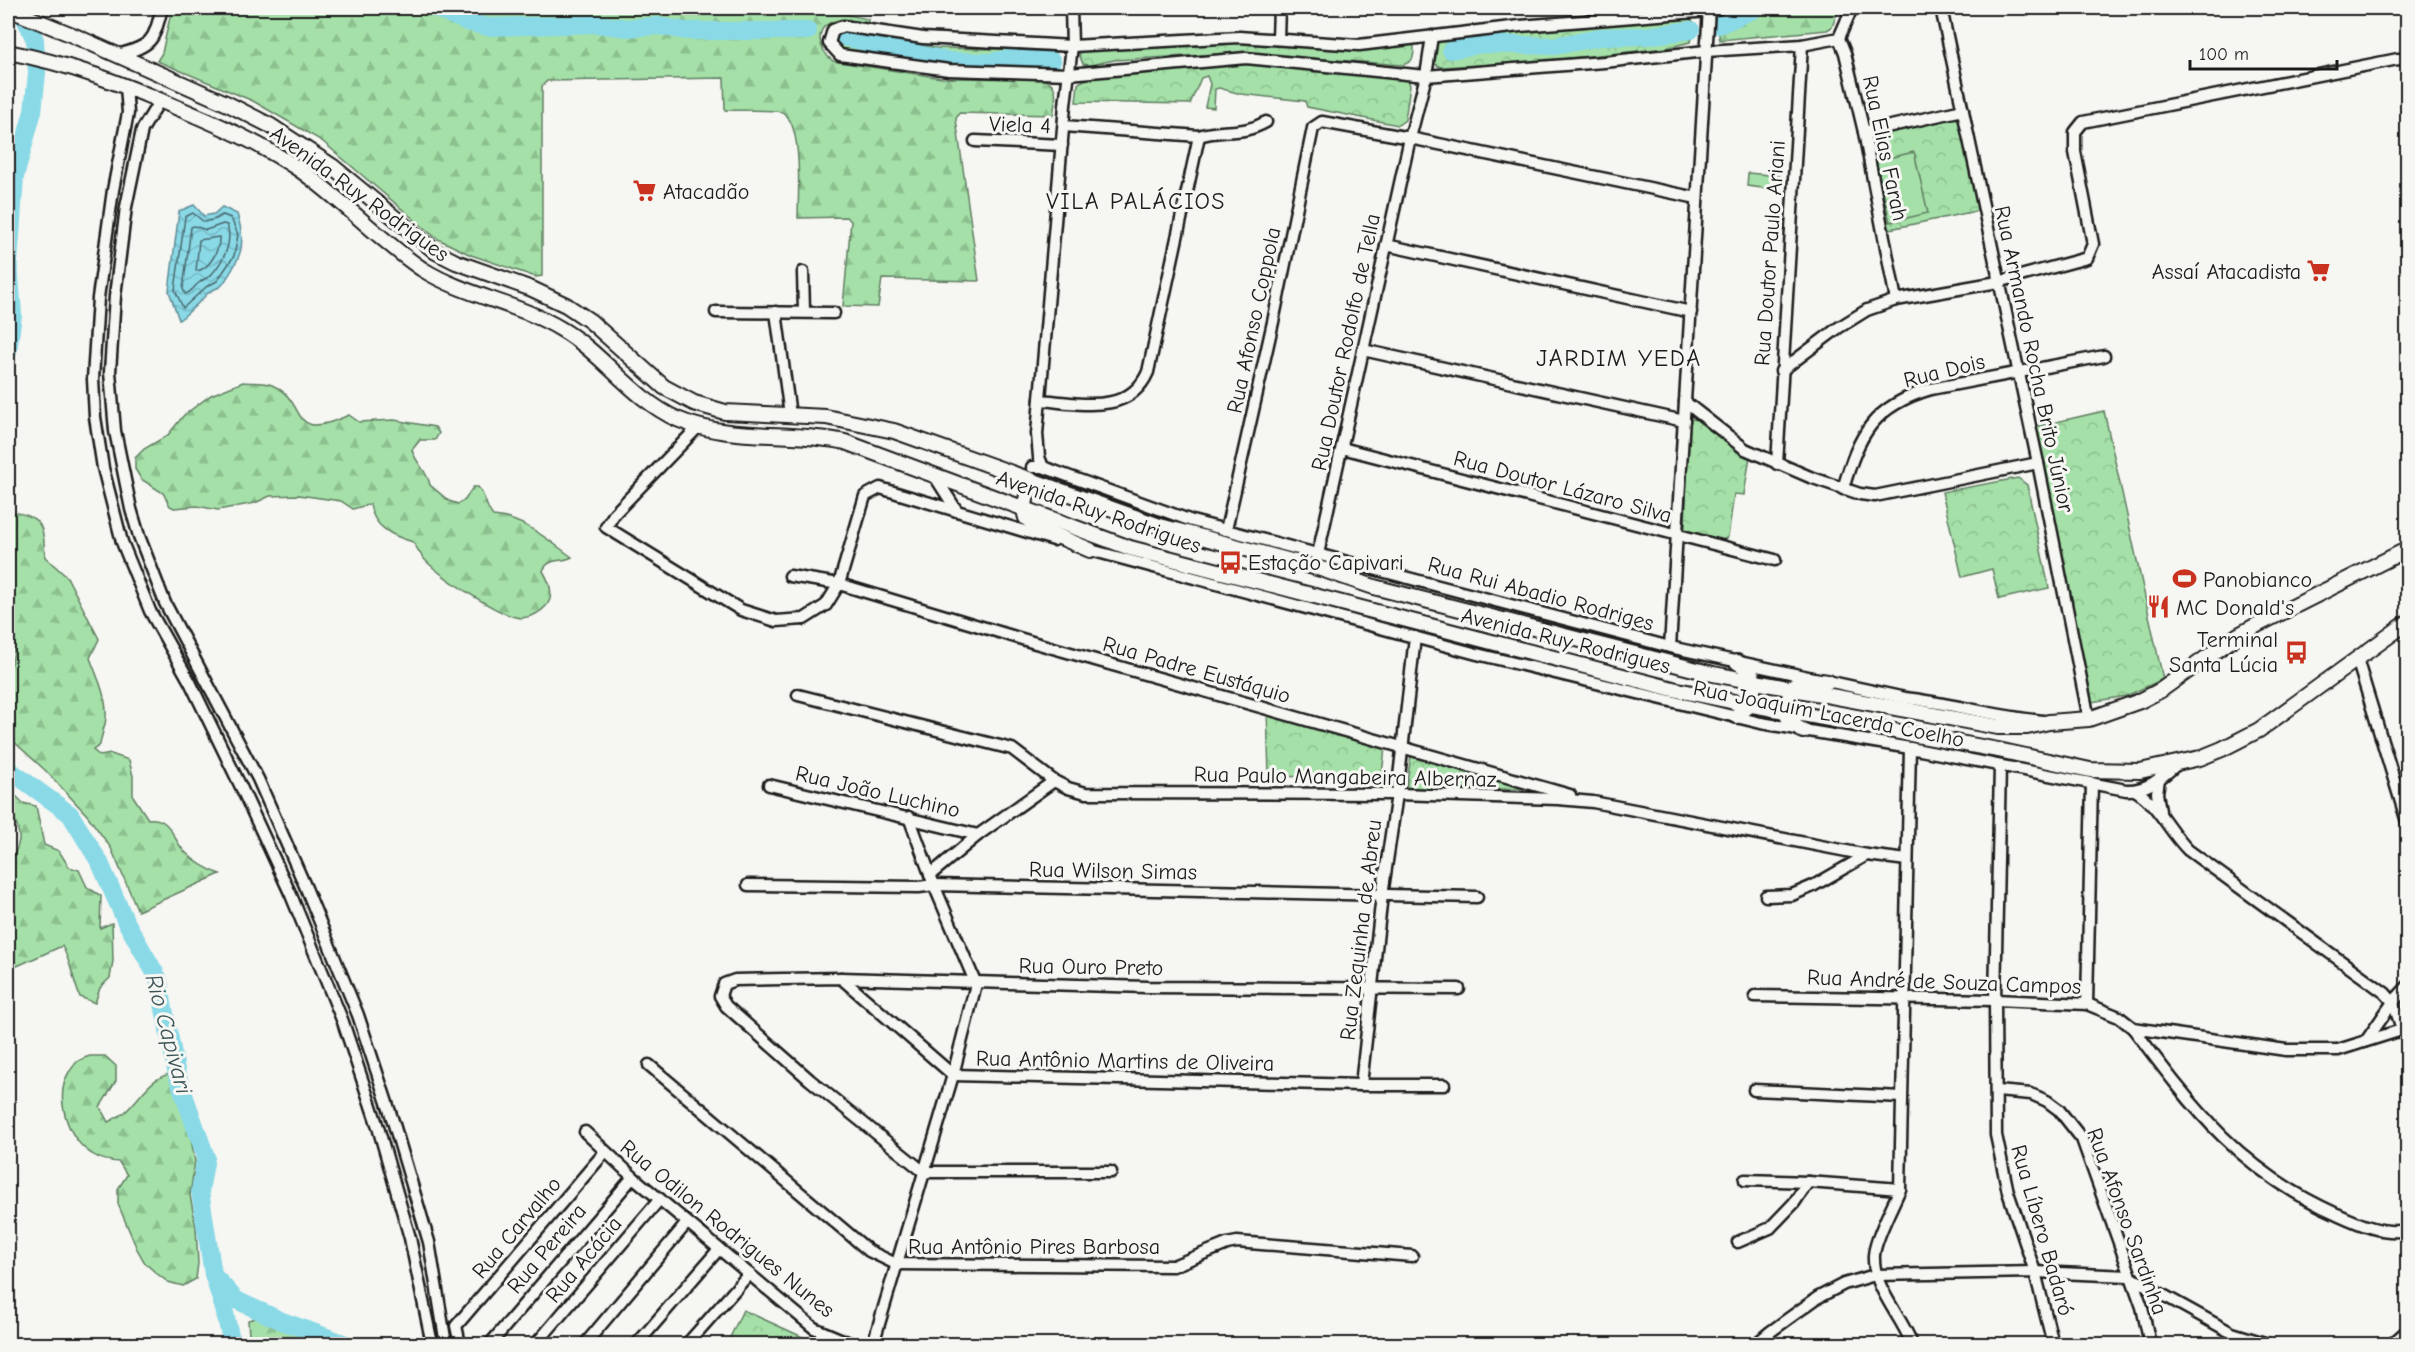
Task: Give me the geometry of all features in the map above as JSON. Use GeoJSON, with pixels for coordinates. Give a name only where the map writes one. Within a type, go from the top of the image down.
{"type":"FeatureCollection","features":[{"type":"Feature","properties":{"kind":"main road","name":"Avenida Ruy Rodrigues"},"geometry":{"type":"LineString","coordinates":[[8,9],[235,107],[285,134],[332,166],[436,252],[456,262],[532,289],[566,305],[590,321],[649,374],[680,396],[725,412],[842,419],[894,431],[1031,473],[1160,526],[1321,569],[1374,587],[1654,660],[1791,690],[1998,727],[2027,727],[2089,718],[2113,712],[2161,690],[2237,636],[2408,549]]}},
{"type":"Feature","properties":{"kind":"main road","name":"Avenida Ruy Rodrigues"},"geometry":{"type":"LineString","coordinates":[[9,52],[56,62],[126,86],[241,135],[281,158],[319,184],[423,269],[457,286],[540,317],[563,330],[585,346],[643,398],[678,419],[735,434],[827,438],[934,474],[1024,510],[1130,548],[1180,563],[1662,686],[1750,705],[1998,750],[2090,770],[2123,772],[2176,765],[2222,749],[2259,730],[2408,622]]}},
{"type":"Feature","properties":{"kind":"main road"},"geometry":{"type":"LineString","coordinates":[[1031,473],[1024,510],[1026,518],[1039,528],[1090,550]]}},
{"type":"Feature","properties":{"kind":"main road"},"geometry":{"type":"LineString","coordinates":[[2393,555],[2399,556],[2408,563]]}},
{"type":"Feature","properties":{"kind":"main road"},"geometry":{"type":"LineString","coordinates":[[1736,716],[1750,705],[1755,682],[1751,672],[1737,662]]}},
{"type":"Feature","properties":{"kind":"main road"},"geometry":{"type":"LineString","coordinates":[[1804,730],[1792,724],[1786,711],[1791,690],[1802,680],[1828,682]]}},
{"type":"Feature","properties":{"kind":"street"},"geometry":{"type":"LineString","coordinates":[[118,56],[139,49],[154,38],[162,8]]}},
{"type":"Feature","properties":{"kind":"street"},"geometry":{"type":"LineString","coordinates":[[1031,473],[1037,434],[1072,46],[1071,8]]}},
{"type":"Feature","properties":{"kind":"street"},"geometry":{"type":"LineString","coordinates":[[1278,39],[1279,8]]}},
{"type":"Feature","properties":{"kind":"street"},"geometry":{"type":"LineString","coordinates":[[1670,647],[1706,51],[1712,8],[1520,26],[1359,45],[1239,37],[1072,46],[923,38],[843,26],[833,30],[830,43],[840,55],[949,70],[1069,74],[1246,58],[1426,76],[1604,62],[1706,51],[1802,45],[1839,38],[1852,8]]}},
{"type":"Feature","properties":{"kind":"street","name":"Rua Armando Rocha Brito Júnior"},"geometry":{"type":"LineString","coordinates":[[1941,8],[2038,463],[2089,718]]}},
{"type":"Feature","properties":{"kind":"street","name":"Rua Doutor Rodolfo de Tella"},"geometry":{"type":"LineString","coordinates":[[1318,554],[1410,138],[1426,76],[1432,36]]}},
{"type":"Feature","properties":{"kind":"street","name":"Rua Elias Farah"},"geometry":{"type":"LineString","coordinates":[[1839,38],[1845,53],[1864,132],[1896,300]]}},
{"type":"Feature","properties":{"kind":"street","name":"Rua Doutor Paulo Ariani"},"geometry":{"type":"LineString","coordinates":[[1777,464],[1802,45]]}},
{"type":"Feature","properties":{"kind":"street"},"geometry":{"type":"LineString","coordinates":[[1781,371],[1851,318],[1867,310],[1896,300],[1998,282],[2087,258],[2093,244],[2075,152],[2075,132],[2084,122],[2398,59],[2408,60]]}},
{"type":"Feature","properties":{"kind":"street"},"geometry":{"type":"LineString","coordinates":[[126,86],[128,113],[113,190],[98,298],[93,379],[103,468],[122,542],[150,611],[190,681],[286,885],[343,1022],[378,1127],[410,1238],[432,1344]]}},
{"type":"Feature","properties":{"kind":"street"},"geometry":{"type":"LineString","coordinates":[[160,100],[142,130],[126,207],[115,296],[110,372],[115,431],[139,536],[165,603],[258,778],[358,1015],[429,1242],[446,1344]]}},
{"type":"Feature","properties":{"kind":"street"},"geometry":{"type":"LineString","coordinates":[[1864,132],[1963,110]]}},
{"type":"Feature","properties":{"kind":"street"},"geometry":{"type":"LineString","coordinates":[[1064,126],[1199,136],[1214,131],[1242,132],[1266,122]]}},
{"type":"Feature","properties":{"kind":"street","name":"Rua Afonso Coppola"},"geometry":{"type":"LineString","coordinates":[[1226,530],[1273,322],[1313,128],[1322,122],[1410,138]]}},
{"type":"Feature","properties":{"kind":"street"},"geometry":{"type":"LineString","coordinates":[[1040,400],[1107,404],[1127,397],[1142,386],[1148,372],[1199,136]]}},
{"type":"Feature","properties":{"kind":"street"},"geometry":{"type":"LineString","coordinates":[[1410,138],[1697,198]]}},
{"type":"Feature","properties":{"kind":"street","name":"Viela 4"},"geometry":{"type":"LineString","coordinates":[[975,141],[1062,145]]}},
{"type":"Feature","properties":{"kind":"street"},"geometry":{"type":"LineString","coordinates":[[1386,245],[1690,312]]}},
{"type":"Feature","properties":{"kind":"street"},"geometry":{"type":"LineString","coordinates":[[803,272],[804,311]]}},
{"type":"Feature","properties":{"kind":"street"},"geometry":{"type":"LineString","coordinates":[[716,312],[834,312]]}},
{"type":"Feature","properties":{"kind":"street"},"geometry":{"type":"LineString","coordinates":[[776,312],[790,415]]}},
{"type":"Feature","properties":{"kind":"street"},"geometry":{"type":"LineString","coordinates":[[1363,350],[1684,421]]}},
{"type":"Feature","properties":{"kind":"street","name":"Rua Dois"},"geometry":{"type":"LineString","coordinates":[[1843,489],[1858,445],[1868,428],[1887,408],[1910,395],[2104,356]]}},
{"type":"Feature","properties":{"kind":"street"},"geometry":{"type":"LineString","coordinates":[[1685,402],[1745,449],[1843,489],[1875,496],[2038,463]]}},
{"type":"Feature","properties":{"kind":"street","name":"Rua Joaquim Lacerda Coelho"},"geometry":{"type":"LineString","coordinates":[[699,426],[615,513],[606,527],[741,610],[776,621],[804,619],[826,605],[839,584],[865,496],[880,488],[1090,550],[1594,683],[1804,730],[2134,790]]}},
{"type":"Feature","properties":{"kind":"street"},"geometry":{"type":"LineString","coordinates":[[98,436],[115,431]]}},
{"type":"Feature","properties":{"kind":"street"},"geometry":{"type":"LineString","coordinates":[[1037,434],[1039,457],[1043,467]]}},
{"type":"Feature","properties":{"kind":"street","name":"Rua Doutor Lázaro Silva"},"geometry":{"type":"LineString","coordinates":[[1342,448],[1775,560]]}},
{"type":"Feature","properties":{"kind":"street","name":"Rua Rui Abadio Rodriges"},"geometry":{"type":"LineString","coordinates":[[1031,473],[1043,467],[1157,510],[1226,530],[1670,647],[1905,698],[1941,702],[2049,722]]}},
{"type":"Feature","properties":{"kind":"street"},"geometry":{"type":"LineString","coordinates":[[934,474],[957,511]]}},
{"type":"Feature","properties":{"kind":"street"},"geometry":{"type":"LineString","coordinates":[[122,542],[139,536]]}},
{"type":"Feature","properties":{"kind":"street","name":"Rua Padre Eustáquio"},"geometry":{"type":"LineString","coordinates":[[790,576],[839,584],[1032,642],[1593,802]]}},
{"type":"Feature","properties":{"kind":"street","name":"Rua Zequinha de Abreu"},"geometry":{"type":"LineString","coordinates":[[1361,1085],[1382,895],[1403,748],[1415,637]]}},
{"type":"Feature","properties":{"kind":"street"},"geometry":{"type":"LineString","coordinates":[[2357,659],[2408,825]]}},
{"type":"Feature","properties":{"kind":"street","name":"Rua Paulo Mangabeira Albernaz"},"geometry":{"type":"LineString","coordinates":[[798,695],[1012,749],[1054,781],[1086,793],[1397,794],[1593,802],[1867,855],[1906,860]]}},
{"type":"Feature","properties":{"kind":"street"},"geometry":{"type":"LineString","coordinates":[[1910,748],[1900,1189],[1874,1253],[1875,1275],[1907,1330],[1912,1344]]}},
{"type":"Feature","properties":{"kind":"street"},"geometry":{"type":"LineString","coordinates":[[2134,790],[2159,779],[2176,765]]}},
{"type":"Feature","properties":{"kind":"street","name":"Rua Líbero Badaró"},"geometry":{"type":"LineString","coordinates":[[2000,766],[1995,1000],[1996,1135],[2008,1192],[2035,1272],[2053,1344]]}},
{"type":"Feature","properties":{"kind":"street"},"geometry":{"type":"LineString","coordinates":[[2159,779],[2157,793],[2160,811]]}},
{"type":"Feature","properties":{"kind":"street"},"geometry":{"type":"LineString","coordinates":[[932,880],[978,835],[1054,781]]}},
{"type":"Feature","properties":{"kind":"street"},"geometry":{"type":"LineString","coordinates":[[2087,1004],[2092,783]]}},
{"type":"Feature","properties":{"kind":"street","name":"Rua João Luchino"},"geometry":{"type":"LineString","coordinates":[[769,785],[978,835]]}},
{"type":"Feature","properties":{"kind":"street"},"geometry":{"type":"LineString","coordinates":[[2134,790],[2146,797],[2160,811],[2177,838],[2188,850],[2357,971],[2393,1002],[2405,1029]]}},
{"type":"Feature","properties":{"kind":"street"},"geometry":{"type":"LineString","coordinates":[[873,1344],[953,1075],[976,984],[932,880],[909,817]]}},
{"type":"Feature","properties":{"kind":"street"},"geometry":{"type":"LineString","coordinates":[[1766,896],[1792,895],[1814,886],[1867,855]]}},
{"type":"Feature","properties":{"kind":"street","name":"Rua Wilson Simas"},"geometry":{"type":"LineString","coordinates":[[748,885],[920,887],[932,880],[1477,897]]}},
{"type":"Feature","properties":{"kind":"street","name":"Rua Ouro Preto"},"geometry":{"type":"LineString","coordinates":[[924,1172],[810,1080],[726,1006],[720,996],[724,984],[735,980],[841,978],[976,984],[1371,990],[1459,989]]}},
{"type":"Feature","properties":{"kind":"street","name":"Rua Antônio Martins de Oliveira"},"geometry":{"type":"LineString","coordinates":[[841,978],[953,1075],[1361,1085],[1444,1084]]}},
{"type":"Feature","properties":{"kind":"street"},"geometry":{"type":"LineString","coordinates":[[2366,1042],[2393,1002],[2408,986]]}},
{"type":"Feature","properties":{"kind":"street","name":"Rua André de Souza Campos"},"geometry":{"type":"LineString","coordinates":[[1755,996],[2087,1004],[2119,1017],[2133,1028],[2286,1050],[2338,1050],[2405,1029]]}},
{"type":"Feature","properties":{"kind":"street"},"geometry":{"type":"LineString","coordinates":[[2133,1028],[2196,1110],[2254,1167],[2292,1192],[2364,1226],[2383,1231],[2408,1230]]}},
{"type":"Feature","properties":{"kind":"street","name":"Rua Antônio Pires Barbosa"},"geometry":{"type":"LineString","coordinates":[[649,1065],[869,1251],[896,1264],[1173,1266],[1227,1244],[1245,1242],[1412,1256]]}},
{"type":"Feature","properties":{"kind":"street"},"geometry":{"type":"LineString","coordinates":[[1754,1090],[1902,1097]]}},
{"type":"Feature","properties":{"kind":"street","name":"Rua Afonso Sardinha"},"geometry":{"type":"LineString","coordinates":[[1997,1091],[2031,1094],[2047,1101],[2059,1110],[2082,1139],[2142,1308],[2150,1344]]}},
{"type":"Feature","properties":{"kind":"street","name":"Rua Odilon Rodrigues Nunes"},"geometry":{"type":"LineString","coordinates":[[585,1132],[633,1177],[814,1328],[852,1344]]}},
{"type":"Feature","properties":{"kind":"street","name":"Rua Carvalho"},"geometry":{"type":"LineString","coordinates":[[460,1344],[456,1326],[605,1152]]}},
{"type":"Feature","properties":{"kind":"street"},"geometry":{"type":"LineString","coordinates":[[924,1172],[1111,1172]]}},
{"type":"Feature","properties":{"kind":"street","name":"Rua Pereira"},"geometry":{"type":"LineString","coordinates":[[490,1344],[633,1177]]}},
{"type":"Feature","properties":{"kind":"street"},"geometry":{"type":"LineString","coordinates":[[1745,1180],[1900,1189]]}},
{"type":"Feature","properties":{"kind":"street"},"geometry":{"type":"LineString","coordinates":[[1738,1242],[1770,1228],[1794,1203],[1808,1182]]}},
{"type":"Feature","properties":{"kind":"street","name":"Rua Acácia"},"geometry":{"type":"LineString","coordinates":[[536,1344],[660,1199]]}},
{"type":"Feature","properties":{"kind":"street"},"geometry":{"type":"LineString","coordinates":[[585,1344],[687,1223]]}},
{"type":"Feature","properties":{"kind":"street"},"geometry":{"type":"LineString","coordinates":[[637,1344],[719,1249]]}},
{"type":"Feature","properties":{"kind":"street"},"geometry":{"type":"LineString","coordinates":[[1756,1344],[1817,1298],[1844,1284],[1875,1275],[2035,1272],[2130,1276],[2232,1333],[2268,1344]]}},
{"type":"Feature","properties":{"kind":"street"},"geometry":{"type":"LineString","coordinates":[[687,1344],[749,1274]]}},
{"type":"Feature","properties":{"kind":"street"},"geometry":{"type":"LineString","coordinates":[[419,1283],[436,1280]]}},
{"type":"Feature","properties":{"kind":"street"},"geometry":{"type":"LineString","coordinates":[[2392,1344],[2408,1330]]}},
{"type":"Feature","properties":{"kind":"green space"},"geometry":{"type":"Polygon","coordinates":[[[172,8],[815,8],[868,19],[868,25],[839,20],[823,28],[821,45],[833,61],[942,78],[1043,79],[1049,81],[1056,94],[1053,115],[959,113],[956,119],[979,281],[882,279],[878,307],[843,306],[851,221],[846,217],[798,218],[799,178],[796,144],[788,118],[781,112],[725,110],[724,78],[547,81],[542,86],[542,276],[536,277],[471,255],[436,238],[322,141],[253,101],[157,61],[162,53],[172,8]]]}},
{"type":"Feature","properties":{"kind":"green space"},"geometry":{"type":"Polygon","coordinates":[[[1735,8],[1839,8],[1832,27],[1827,30],[1720,40],[1716,21],[1720,12],[1735,8]]]}},
{"type":"Feature","properties":{"kind":"green space"},"geometry":{"type":"Polygon","coordinates":[[[1689,18],[1695,23],[1695,34],[1690,42],[1667,48],[1522,63],[1440,67],[1432,58],[1437,41],[1443,38],[1689,18]]]}},
{"type":"Feature","properties":{"kind":"green space"},"geometry":{"type":"Polygon","coordinates":[[[849,33],[936,48],[1055,50],[1056,66],[965,66],[843,51],[839,41],[843,34],[849,33]]]}},
{"type":"Feature","properties":{"kind":"green space"},"geometry":{"type":"Polygon","coordinates":[[[1234,40],[1407,42],[1414,46],[1414,53],[1411,61],[1402,65],[1242,53],[1114,60],[1090,65],[1083,64],[1079,55],[1085,48],[1234,40]]]}},
{"type":"Feature","properties":{"kind":"green space"},"geometry":{"type":"Polygon","coordinates":[[[1237,63],[1274,64],[1403,78],[1408,80],[1410,85],[1405,120],[1398,125],[1307,107],[1305,101],[1241,94],[1219,88],[1215,89],[1214,108],[1205,107],[1210,84],[1207,76],[1201,78],[1190,104],[1076,102],[1078,84],[1087,79],[1127,72],[1237,63]]]}},
{"type":"Feature","properties":{"kind":"green space"},"geometry":{"type":"Polygon","coordinates":[[[1961,114],[1981,210],[1885,230],[1865,134],[1961,114]]]}},
{"type":"Feature","properties":{"kind":"green space"},"geometry":{"type":"Polygon","coordinates":[[[1914,152],[1928,213],[1890,222],[1876,161],[1914,152]]]}},
{"type":"Feature","properties":{"kind":"green space"},"geometry":{"type":"Polygon","coordinates":[[[1748,173],[1780,176],[1778,190],[1747,186],[1748,173]]]}},
{"type":"Feature","properties":{"kind":"green space"},"geometry":{"type":"Polygon","coordinates":[[[243,382],[272,385],[284,393],[301,418],[315,425],[329,423],[349,415],[359,422],[394,420],[435,427],[439,433],[435,440],[420,440],[412,450],[430,485],[449,501],[458,504],[465,500],[473,487],[478,487],[493,516],[525,525],[572,557],[552,562],[545,567],[543,571],[551,593],[549,602],[541,611],[522,618],[486,604],[434,568],[424,559],[413,542],[398,537],[379,525],[370,504],[353,509],[341,501],[299,495],[270,496],[255,503],[218,510],[197,506],[174,508],[170,506],[163,493],[141,479],[135,469],[135,458],[144,449],[168,435],[184,415],[211,395],[243,382]]]}},
{"type":"Feature","properties":{"kind":"green space"},"geometry":{"type":"Polygon","coordinates":[[[2104,411],[2163,679],[2126,696],[2086,703],[2030,428],[2104,411]]]}},
{"type":"Feature","properties":{"kind":"green space"},"geometry":{"type":"Polygon","coordinates":[[[1689,420],[1699,420],[1707,428],[1750,456],[1744,495],[1734,494],[1728,537],[1723,540],[1690,533],[1685,528],[1689,420]]]}},
{"type":"Feature","properties":{"kind":"green space"},"geometry":{"type":"Polygon","coordinates":[[[2018,478],[2027,485],[2049,588],[1999,599],[1992,569],[1962,577],[1942,492],[2018,478]]]}},
{"type":"Feature","properties":{"kind":"green space"},"geometry":{"type":"Polygon","coordinates":[[[8,511],[28,516],[39,524],[42,529],[45,557],[67,577],[99,639],[90,658],[103,694],[106,717],[100,745],[93,750],[100,756],[111,754],[129,760],[133,776],[133,796],[148,819],[156,819],[166,824],[188,855],[220,874],[138,911],[111,848],[87,815],[46,771],[12,740],[8,732],[8,681],[14,651],[8,639],[8,511]]]}},
{"type":"Feature","properties":{"kind":"green space"},"geometry":{"type":"Polygon","coordinates":[[[1267,707],[1386,738],[1382,775],[1269,777],[1267,707]]]}},
{"type":"Feature","properties":{"kind":"green space"},"geometry":{"type":"Polygon","coordinates":[[[1411,756],[1533,789],[1406,789],[1411,756]]]}},
{"type":"Feature","properties":{"kind":"green space"},"geometry":{"type":"Polygon","coordinates":[[[16,796],[23,803],[36,806],[44,845],[59,851],[69,867],[79,870],[87,887],[101,896],[100,928],[112,923],[113,961],[110,978],[100,988],[95,1003],[80,997],[62,946],[8,970],[8,908],[11,900],[7,875],[19,839],[10,797],[16,796]]]}},
{"type":"Feature","properties":{"kind":"green space"},"geometry":{"type":"Polygon","coordinates":[[[90,1056],[105,1056],[116,1066],[116,1081],[100,1107],[108,1122],[125,1112],[154,1081],[169,1074],[179,1073],[189,1113],[189,1128],[195,1161],[190,1195],[196,1228],[198,1263],[196,1279],[183,1286],[168,1282],[156,1273],[145,1263],[137,1249],[118,1204],[118,1189],[127,1175],[119,1162],[105,1160],[92,1154],[83,1147],[70,1128],[63,1105],[65,1082],[77,1062],[90,1056]]]}},
{"type":"Feature","properties":{"kind":"green space"},"geometry":{"type":"Polygon","coordinates":[[[743,1310],[818,1344],[727,1344],[743,1310]]]}},
{"type":"Feature","properties":{"kind":"green space"},"geometry":{"type":"Polygon","coordinates":[[[263,1316],[293,1326],[311,1344],[241,1344],[249,1336],[248,1320],[263,1316]]]}},
{"type":"Feature","properties":{"kind":"water"},"geometry":{"type":"Polygon","coordinates":[[[194,205],[204,216],[214,214],[222,207],[237,214],[242,243],[238,259],[223,284],[209,292],[179,320],[169,291],[179,211],[194,205]]]}},
{"type":"Feature","properties":{"kind":"waterway","name":"Rio Capivari"},"geometry":{"type":"LineString","coordinates":[[8,351],[13,315],[9,263],[15,177],[33,111],[37,73],[35,40],[20,8]]}},
{"type":"Feature","properties":{"kind":"waterway"},"geometry":{"type":"LineString","coordinates":[[434,8],[467,22],[488,27],[596,24],[627,28],[659,26],[686,31],[808,31]]}},
{"type":"Feature","properties":{"kind":"waterway"},"geometry":{"type":"LineString","coordinates":[[1719,25],[1757,8]]}},
{"type":"Feature","properties":{"kind":"waterway"},"geometry":{"type":"LineString","coordinates":[[1451,50],[1483,44],[1555,46],[1600,37],[1646,36],[1691,30]]}},
{"type":"Feature","properties":{"kind":"waterway"},"geometry":{"type":"LineString","coordinates":[[840,36],[949,61],[990,62],[1013,58],[1052,61]]}},
{"type":"Feature","properties":{"kind":"waterway","name":"Rio Capivari"},"geometry":{"type":"LineString","coordinates":[[8,769],[70,814],[100,863],[125,920],[158,978],[177,1075],[206,1157],[200,1191],[213,1274],[232,1344]]}},
{"type":"Feature","properties":{"kind":"waterway"},"geometry":{"type":"LineString","coordinates":[[218,1280],[236,1300],[282,1321],[346,1344]]}},
{"type":"Feature","properties":{"kind":"place","name":"Atacadão"},"geometry":{"type":"Point","coordinates":[645,191]}},
{"type":"Feature","properties":{"kind":"place","name":"Assaí Atacadista"},"geometry":{"type":"Point","coordinates":[2319,271]}},
{"type":"Feature","properties":{"kind":"place","name":"Estação Capivari"},"geometry":{"type":"Point","coordinates":[1230,562]}},
{"type":"Feature","properties":{"kind":"place","name":"Panobianco"},"geometry":{"type":"Point","coordinates":[2185,579]}},
{"type":"Feature","properties":{"kind":"place","name":"MC Donald's"},"geometry":{"type":"Point","coordinates":[2158,607]}},
{"type":"Feature","properties":{"kind":"place","name":"Terminal Santa Lúcia"},"geometry":{"type":"Point","coordinates":[2296,652]}},
{"type":"Feature","properties":{"kind":"district","name":"VILA PALÁCIOS"},"geometry":{"type":"Point","coordinates":[1136,201]}},
{"type":"Feature","properties":{"kind":"district","name":"JARDIM YEDA"},"geometry":{"type":"Point","coordinates":[1619,358]}}]}
